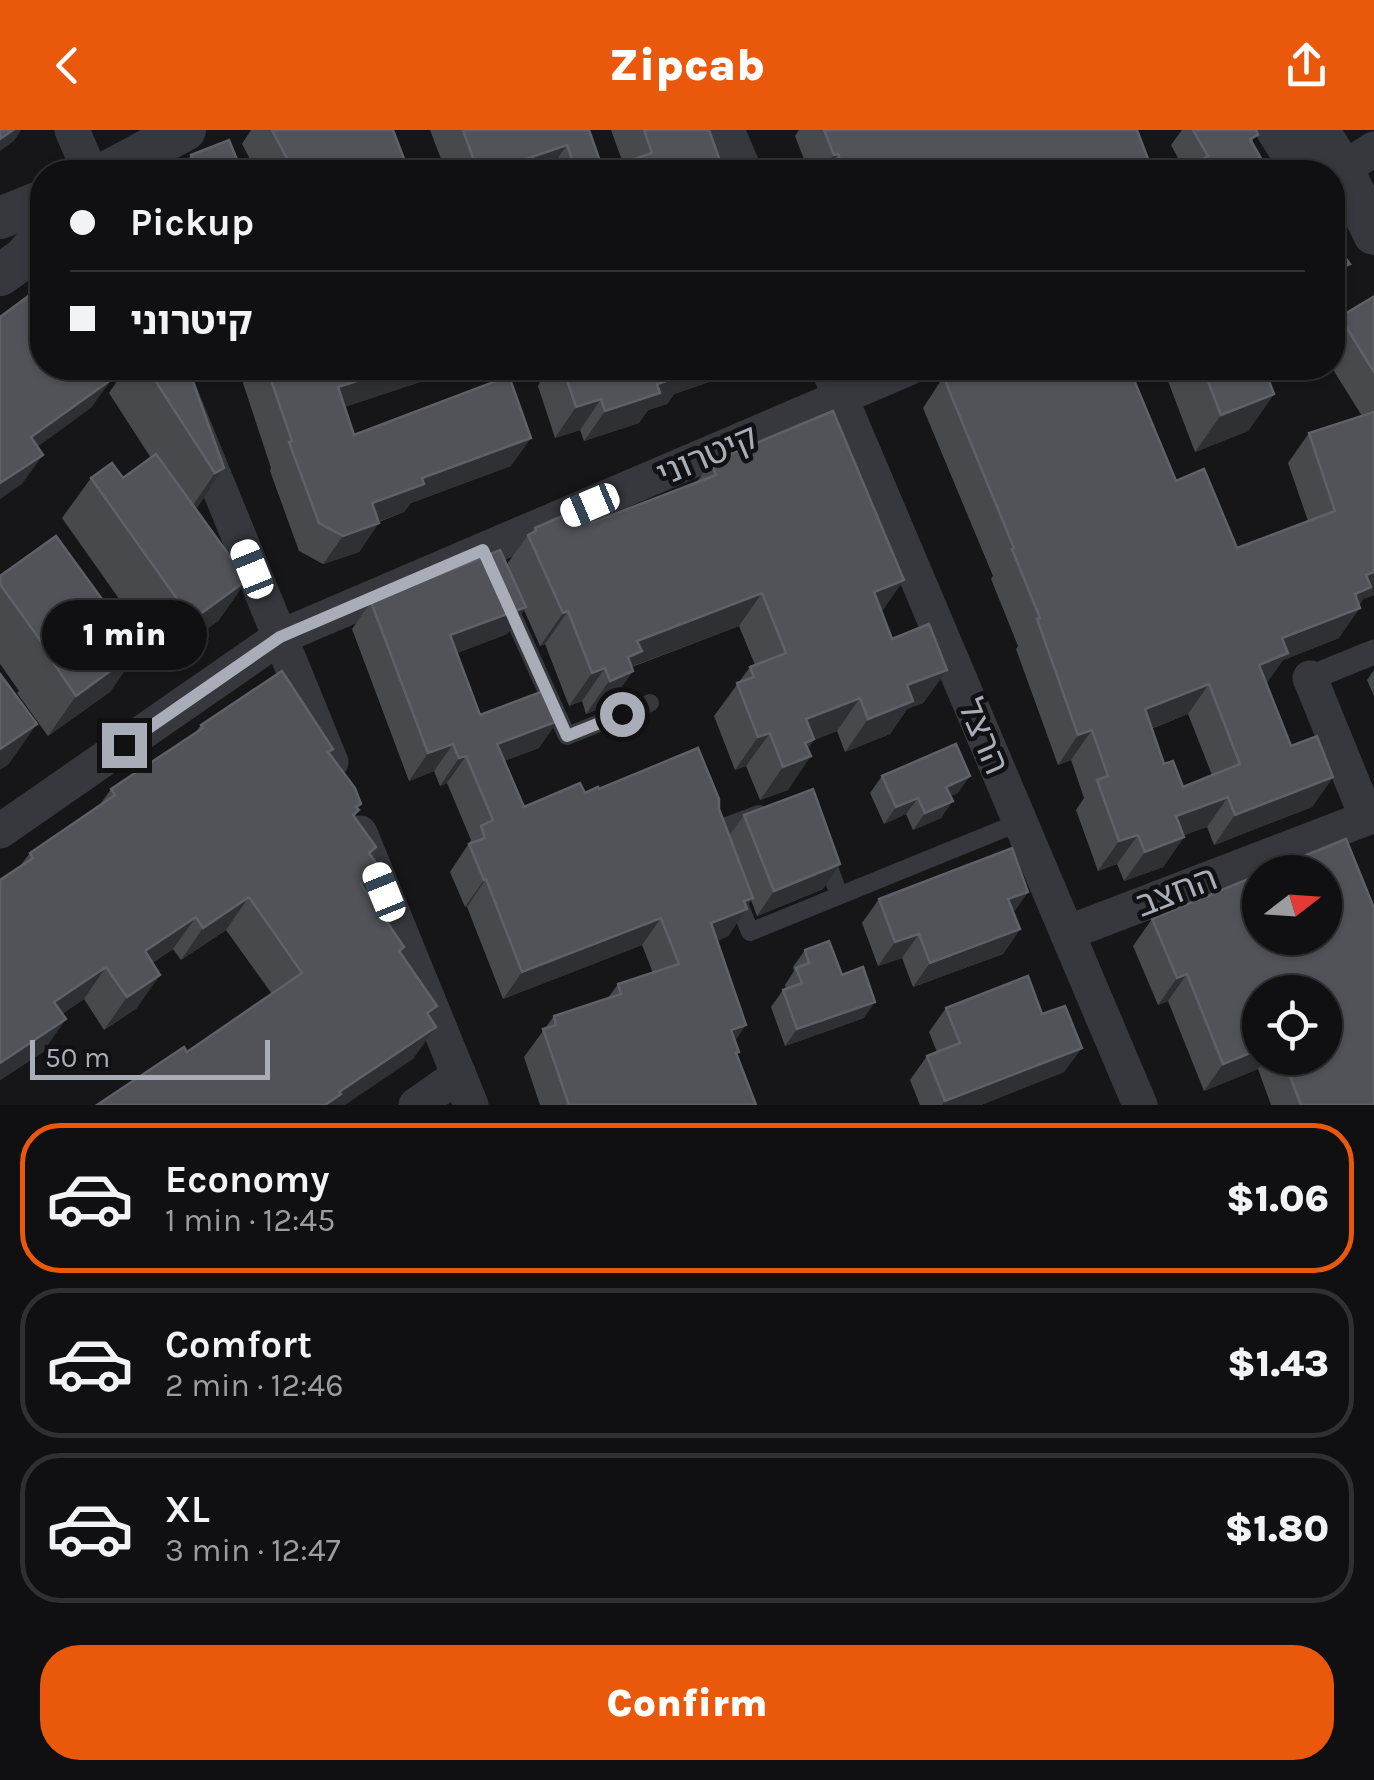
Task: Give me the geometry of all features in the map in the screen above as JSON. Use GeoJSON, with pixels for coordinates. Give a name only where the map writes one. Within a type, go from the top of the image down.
{"type":"FeatureCollection","features":[{"type":"Feature","properties":{"kind":"street"},"geometry":{"type":"LineString","coordinates":[[72,130],[85,160]]}},
{"type":"Feature","properties":{"kind":"street"},"geometry":{"type":"LineString","coordinates":[[129,160],[185,130]]}},
{"type":"Feature","properties":{"kind":"street"},"geometry":{"type":"LineString","coordinates":[[728,130],[741,160]]}},
{"type":"Feature","properties":{"kind":"street"},"geometry":{"type":"LineString","coordinates":[[1277,130],[1317,160]]}},
{"type":"Feature","properties":{"kind":"street"},"geometry":{"type":"LineString","coordinates":[[1318,130],[1331,160]]}},
{"type":"Feature","properties":{"kind":"street"},"geometry":{"type":"LineString","coordinates":[[1345,188],[1374,234]]}},
{"type":"Feature","properties":{"kind":"street"},"geometry":{"type":"LineString","coordinates":[[1345,193],[1374,260]]}},
{"type":"Feature","properties":{"kind":"street"},"geometry":{"type":"LineString","coordinates":[[0,218],[30,205]]}},
{"type":"Feature","properties":{"kind":"street"},"geometry":{"type":"LineString","coordinates":[[0,275],[30,251]]}},
{"type":"Feature","properties":{"kind":"street"},"geometry":{"type":"LineString","coordinates":[[175,380],[465,1090],[416,1105]]}},
{"type":"Feature","properties":{"kind":"street","name":"קיטרוני"},"geometry":{"type":"LineString","coordinates":[[0,831],[280,637],[491,567],[834,383]]}},
{"type":"Feature","properties":{"kind":"street","name":"הרצל"},"geometry":{"type":"LineString","coordinates":[[834,383],[1140,1105]]}},
{"type":"Feature","properties":{"kind":"street"},"geometry":{"type":"LineString","coordinates":[[1310,678],[1374,652]]}},
{"type":"Feature","properties":{"kind":"street","name":"החצב"},"geometry":{"type":"LineString","coordinates":[[1067,933],[1367,818],[1310,678]]}},
{"type":"Feature","properties":{"kind":"lane"},"geometry":{"type":"LineString","coordinates":[[491,567],[567,736],[650,703]]}},
{"type":"Feature","properties":{"kind":"lane"},"geometry":{"type":"LineString","coordinates":[[717,849],[711,832],[784,804]]}},
{"type":"Feature","properties":{"kind":"lane"},"geometry":{"type":"LineString","coordinates":[[730,882],[750,932],[1020,822]]}},
{"type":"Feature","properties":{"kind":"lane"},"geometry":{"type":"LineString","coordinates":[[821,846],[839,895]]}},
{"type":"Feature","properties":{"kind":"building"},"geometry":{"type":"Polygon","coordinates":[[[272,130],[393,130],[404,160],[288,160],[272,130]]]}},
{"type":"Feature","properties":{"kind":"building"},"geometry":{"type":"Polygon","coordinates":[[[463,130],[589,130],[600,160],[573,160],[567,145],[523,160],[474,160],[463,130]]]}},
{"type":"Feature","properties":{"kind":"building"},"geometry":{"type":"Polygon","coordinates":[[[644,130],[709,130],[720,160],[632,160],[652,153],[644,130]]]}},
{"type":"Feature","properties":{"kind":"building"},"geometry":{"type":"Polygon","coordinates":[[[824,130],[1137,130],[1148,160],[840,160],[838,154],[834,155],[824,130]]]}},
{"type":"Feature","properties":{"kind":"building"},"geometry":{"type":"Polygon","coordinates":[[[1193,130],[1256,130],[1258,135],[1250,139],[1262,160],[1200,160],[1208,156],[1193,130]]]}},
{"type":"Feature","properties":{"kind":"building"},"geometry":{"type":"Polygon","coordinates":[[[229,140],[237,160],[193,160],[191,155],[229,140]]]}},
{"type":"Feature","properties":{"kind":"building"},"geometry":{"type":"Polygon","coordinates":[[[30,295],[30,380],[111,380],[31,437],[43,455],[0,483],[0,317],[30,295]]]}},
{"type":"Feature","properties":{"kind":"building"},"geometry":{"type":"Polygon","coordinates":[[[1373,297],[1374,372],[1345,325],[1345,314],[1373,297]]]}},
{"type":"Feature","properties":{"kind":"building"},"geometry":{"type":"Polygon","coordinates":[[[155,380],[192,380],[224,468],[215,473],[155,380]]]}},
{"type":"Feature","properties":{"kind":"building"},"geometry":{"type":"Polygon","coordinates":[[[271,380],[360,380],[338,387],[354,435],[498,380],[510,380],[531,438],[422,478],[424,484],[372,503],[379,523],[343,536],[319,523],[289,442],[292,441],[271,380]]]}},
{"type":"Feature","properties":{"kind":"building"},"geometry":{"type":"Polygon","coordinates":[[[567,380],[669,380],[657,384],[660,393],[605,411],[601,399],[576,407],[567,380]]]}},
{"type":"Feature","properties":{"kind":"building"},"geometry":{"type":"Polygon","coordinates":[[[945,380],[1134,380],[1176,481],[1204,469],[1237,548],[1335,511],[1309,433],[1374,412],[1374,572],[1366,575],[1371,587],[1355,594],[1360,608],[1282,638],[1288,653],[1259,665],[1291,746],[1317,736],[1333,777],[1235,815],[1228,797],[1176,816],[1184,837],[1145,852],[1138,835],[1119,841],[1097,780],[1108,776],[1092,730],[1078,735],[1014,548],[945,380]],[[1209,684],[1145,709],[1164,764],[1173,761],[1183,787],[1240,764],[1209,684]]]}},
{"type":"Feature","properties":{"kind":"building"},"geometry":{"type":"Polygon","coordinates":[[[1208,380],[1269,380],[1274,394],[1221,415],[1208,380]]]}},
{"type":"Feature","properties":{"kind":"building"},"geometry":{"type":"Polygon","coordinates":[[[833,411],[904,580],[874,592],[892,639],[929,624],[947,670],[907,685],[913,701],[868,719],[860,698],[806,719],[814,739],[805,743],[811,756],[783,767],[770,733],[758,737],[737,683],[754,677],[750,667],[786,653],[762,593],[637,641],[642,651],[628,657],[633,671],[610,681],[605,668],[592,673],[568,611],[563,613],[528,535],[574,511],[576,516],[587,511],[591,523],[716,475],[711,462],[833,411]]]}},
{"type":"Feature","properties":{"kind":"building"},"geometry":{"type":"Polygon","coordinates":[[[156,454],[247,580],[192,620],[91,478],[112,463],[123,478],[156,454]]]}},
{"type":"Feature","properties":{"kind":"building"},"geometry":{"type":"Polygon","coordinates":[[[56,536],[139,650],[76,696],[0,584],[0,576],[56,536]]]}},
{"type":"Feature","properties":{"kind":"building"},"geometry":{"type":"Polygon","coordinates":[[[500,550],[526,607],[450,635],[480,715],[546,690],[558,721],[497,744],[524,807],[580,783],[585,793],[599,789],[698,748],[753,898],[744,901],[747,909],[711,923],[746,1025],[731,1030],[756,1105],[569,1105],[543,1029],[556,1025],[554,1016],[621,994],[618,984],[679,964],[661,918],[522,972],[469,844],[485,838],[481,826],[493,820],[466,756],[459,758],[453,744],[428,753],[371,602],[500,550]]]}},
{"type":"Feature","properties":{"kind":"building"},"geometry":{"type":"Polygon","coordinates":[[[282,671],[333,749],[328,752],[355,788],[361,804],[353,815],[376,847],[369,853],[381,870],[361,884],[404,947],[399,951],[437,1006],[427,1013],[436,1027],[325,1105],[97,1105],[184,1047],[187,1052],[302,973],[249,897],[203,928],[196,917],[145,951],[160,975],[127,997],[106,967],[54,1002],[66,1019],[0,1063],[0,880],[33,858],[30,853],[115,795],[111,789],[282,671]]]}},
{"type":"Feature","properties":{"kind":"building"},"geometry":{"type":"Polygon","coordinates":[[[0,674],[37,724],[0,749],[0,674]]]}},
{"type":"Feature","properties":{"kind":"building"},"geometry":{"type":"Polygon","coordinates":[[[956,744],[970,776],[946,787],[953,801],[925,813],[918,798],[896,807],[882,776],[956,744]]]}},
{"type":"Feature","properties":{"kind":"building"},"geometry":{"type":"Polygon","coordinates":[[[813,789],[840,864],[774,891],[744,815],[813,789]]]}},
{"type":"Feature","properties":{"kind":"building"},"geometry":{"type":"Polygon","coordinates":[[[1346,839],[1374,908],[1374,1105],[1301,1105],[1290,1075],[1342,1075],[1342,975],[1242,975],[1242,1056],[1223,1064],[1187,974],[1177,978],[1152,919],[1242,882],[1242,955],[1342,955],[1342,855],[1307,855],[1346,839]]]}},
{"type":"Feature","properties":{"kind":"building"},"geometry":{"type":"Polygon","coordinates":[[[1012,848],[1028,892],[1008,899],[1020,929],[930,963],[919,934],[895,942],[879,899],[1012,848]]]}},
{"type":"Feature","properties":{"kind":"building"},"geometry":{"type":"Polygon","coordinates":[[[829,941],[842,975],[863,967],[875,1002],[797,1029],[783,990],[802,983],[796,968],[809,963],[805,950],[829,941]]]}},
{"type":"Feature","properties":{"kind":"building"},"geometry":{"type":"Polygon","coordinates":[[[1028,976],[1042,1014],[1065,1006],[1082,1048],[945,1101],[927,1056],[960,1043],[946,1008],[1028,976]]]}},
{"type":"Feature","properties":{"kind":"route"},"geometry":{"type":"LineString","coordinates":[[124,745],[280,637],[483,550],[567,736],[622,714]]}}]}
